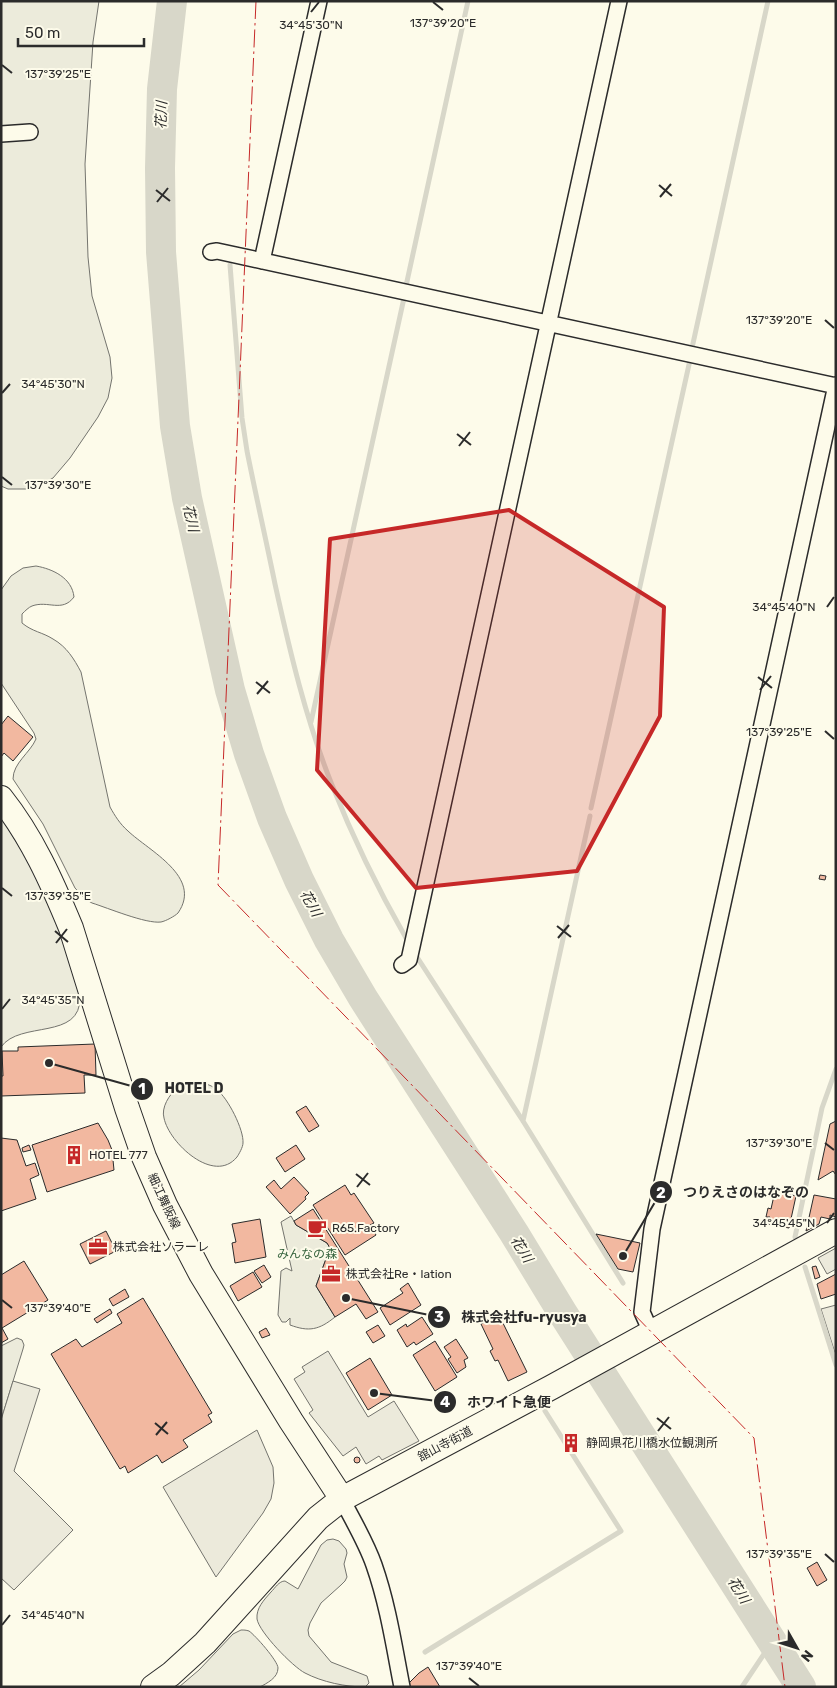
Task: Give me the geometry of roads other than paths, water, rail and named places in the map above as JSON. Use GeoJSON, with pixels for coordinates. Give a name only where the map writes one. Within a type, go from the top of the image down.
{"type":"FeatureCollection","features":[{"type":"Feature","properties":{"kind":"main road","name":"細江舞阪線"},"geometry":{"type":"LineString","coordinates":[[1,798],[26,834],[43,864],[61,903],[71,928],[132,1124],[168,1213],[201,1274],[290,1421],[342,1499]]}},
{"type":"Feature","properties":{"kind":"main road","name":"舘山寺街道"},"geometry":{"type":"LineString","coordinates":[[153,1687],[188,1659],[318,1518],[342,1499],[552,1387],[836,1231]]}},
{"type":"Feature","properties":{"kind":"street"},"geometry":{"type":"LineString","coordinates":[[262,261],[319,1]]}},
{"type":"Feature","properties":{"kind":"street"},"geometry":{"type":"LineString","coordinates":[[402,965],[409,960],[619,1]]}},
{"type":"Feature","properties":{"kind":"street"},"geometry":{"type":"LineString","coordinates":[[1,134],[30,132]]}},
{"type":"Feature","properties":{"kind":"street"},"geometry":{"type":"LineString","coordinates":[[211,252],[217,251],[836,386],[652,1229],[642,1312],[644,1336]]}},
{"type":"Feature","properties":{"kind":"street"},"geometry":{"type":"LineString","coordinates":[[342,1499],[365,1544],[380,1582],[402,1687]]}},
{"type":"Feature","properties":{"kind":"waterway","name":"花川"},"geometry":{"type":"LineString","coordinates":[[172,1],[162,89],[160,168],[161,252],[175,426],[187,498],[230,690],[249,754],[272,818],[299,880],[329,940],[363,998],[801,1687]]}},
{"type":"Feature","properties":{"kind":"waterway"},"geometry":{"type":"LineString","coordinates":[[406,286],[468,1]]}},
{"type":"Feature","properties":{"kind":"waterway"},"geometry":{"type":"LineString","coordinates":[[692,348],[768,1]]}},
{"type":"Feature","properties":{"kind":"waterway"},"geometry":{"type":"LineString","coordinates":[[230,265],[242,418],[247,451],[299,686],[314,736],[348,824],[366,863],[406,938]]}},
{"type":"Feature","properties":{"kind":"waterway"},"geometry":{"type":"LineString","coordinates":[[311,722],[404,298]]}},
{"type":"Feature","properties":{"kind":"waterway"},"geometry":{"type":"LineString","coordinates":[[591,808],[690,360]]}},
{"type":"Feature","properties":{"kind":"waterway"},"geometry":{"type":"LineString","coordinates":[[523,1121],[590,816]]}},
{"type":"Feature","properties":{"kind":"waterway"},"geometry":{"type":"LineString","coordinates":[[417,957],[523,1121],[623,1283]]}},
{"type":"Feature","properties":{"kind":"waterway"},"geometry":{"type":"LineString","coordinates":[[795,1237],[822,1108],[836,1069]]}},
{"type":"Feature","properties":{"kind":"waterway"},"geometry":{"type":"LineString","coordinates":[[805,1267],[836,1365]]}},
{"type":"Feature","properties":{"kind":"waterway"},"geometry":{"type":"LineString","coordinates":[[425,1652],[621,1531],[545,1411]]}},
{"type":"Feature","properties":{"kind":"waterway"},"geometry":{"type":"LineString","coordinates":[[742,1687],[772,1642]]}},
{"type":"Feature","properties":{"kind":"place","name":"HOTEL D"},"geometry":{"type":"Point","coordinates":[49,1063]}},
{"type":"Feature","properties":{"kind":"place","name":"HOTEL 777"},"geometry":{"type":"Point","coordinates":[74,1155]}},
{"type":"Feature","properties":{"kind":"place","name":"R65.Factory"},"geometry":{"type":"Point","coordinates":[317,1228]}},
{"type":"Feature","properties":{"kind":"place","name":"株式会社ソラーレ"},"geometry":{"type":"Point","coordinates":[98,1247]}},
{"type":"Feature","properties":{"kind":"place","name":"つりえさのはなぞの"},"geometry":{"type":"Point","coordinates":[623,1256]}},
{"type":"Feature","properties":{"kind":"place","name":"株式会社Re・lation"},"geometry":{"type":"Point","coordinates":[331,1274]}},
{"type":"Feature","properties":{"kind":"place","name":"株式会社fu-ryusya"},"geometry":{"type":"Point","coordinates":[346,1298]}},
{"type":"Feature","properties":{"kind":"place","name":"ホワイト急便"},"geometry":{"type":"Point","coordinates":[374,1393]}},
{"type":"Feature","properties":{"kind":"place","name":"静岡県花川橋水位観測所"},"geometry":{"type":"Point","coordinates":[571,1443]}},
{"type":"Feature","properties":{"kind":"park label","name":"みんなの森"},"geometry":{"type":"Point","coordinates":[307,1254]}}]}
